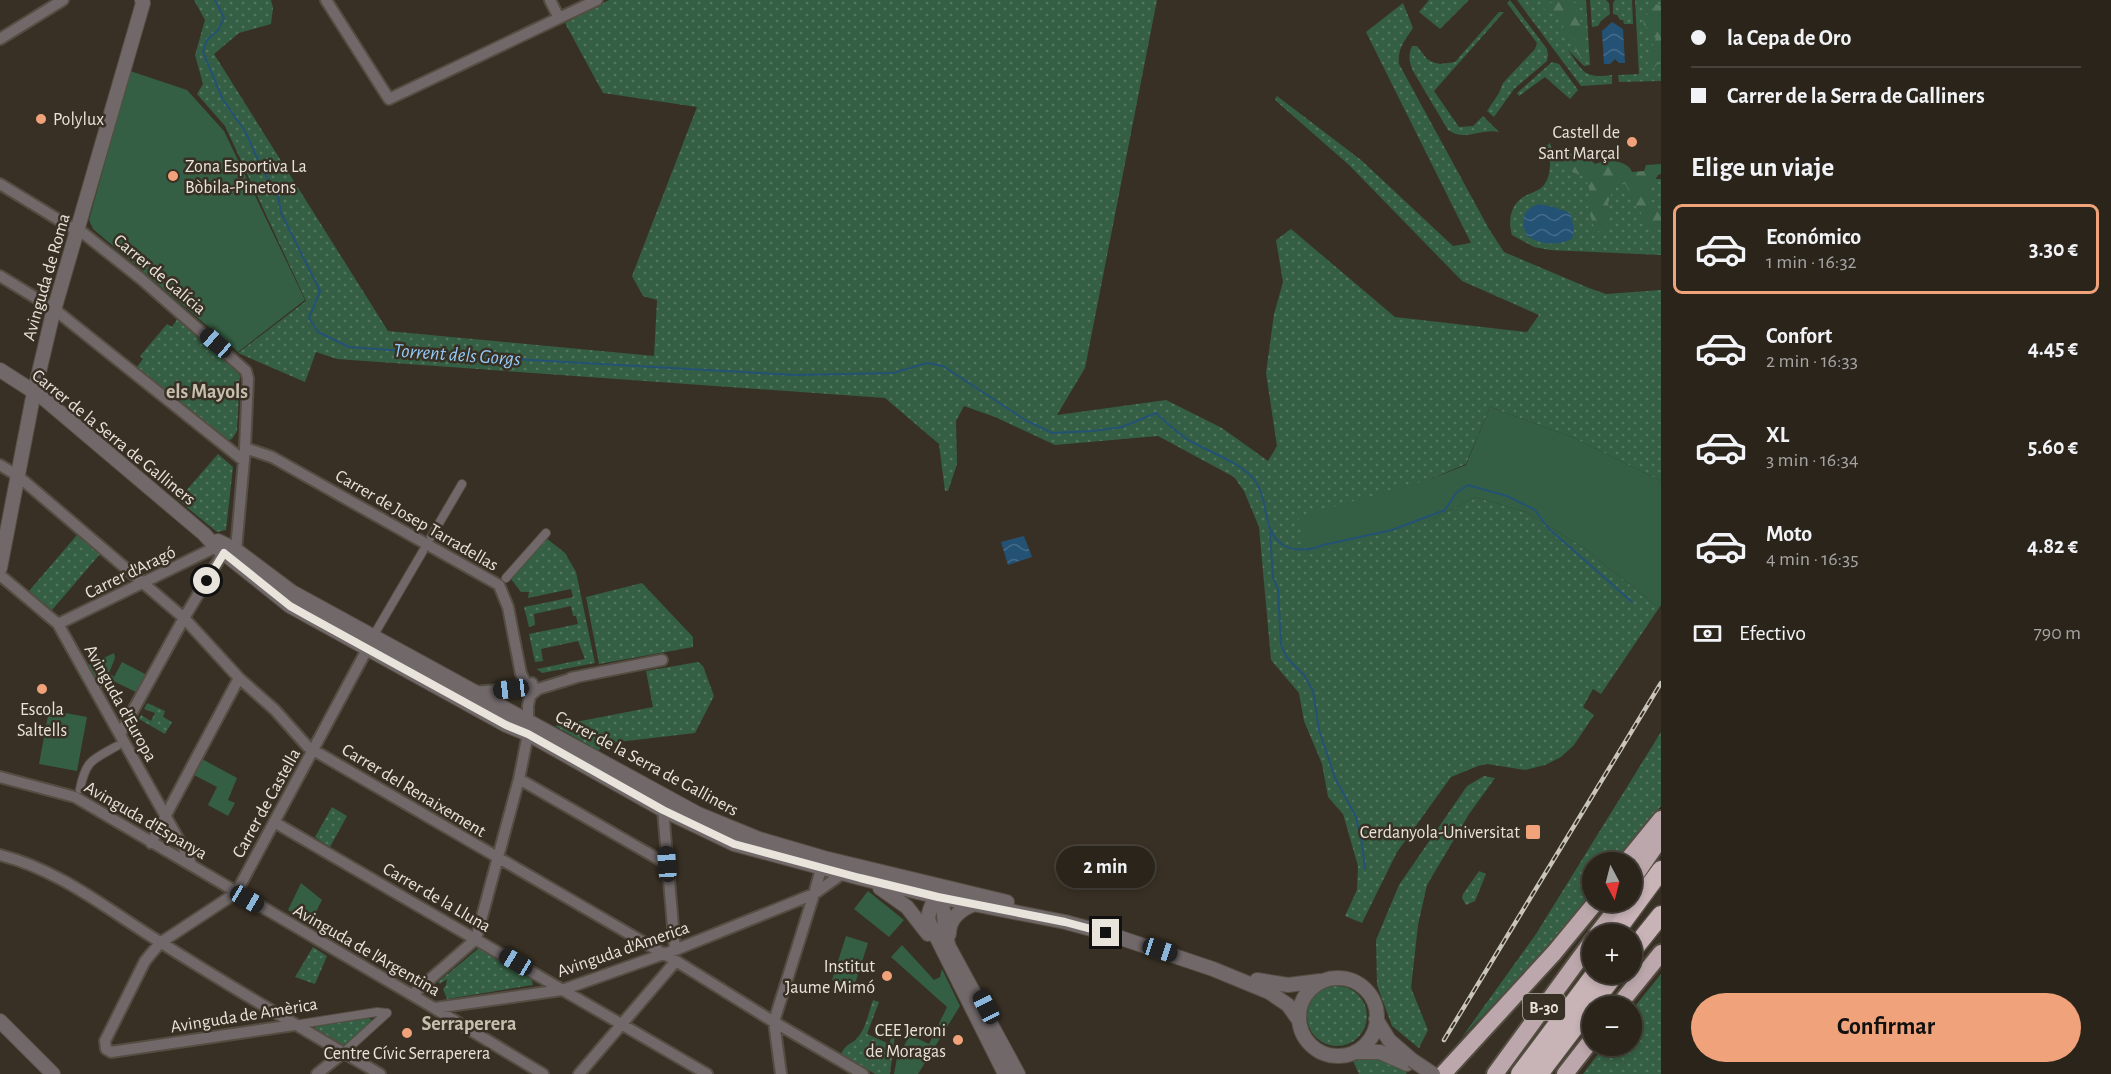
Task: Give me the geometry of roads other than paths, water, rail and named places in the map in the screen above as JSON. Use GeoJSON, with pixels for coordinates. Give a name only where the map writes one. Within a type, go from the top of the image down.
{"type":"FeatureCollection","features":[{"type":"Feature","properties":{"kind":"highway"},"geometry":{"type":"LineString","coordinates":[[1634,852],[1661,819]]}},
{"type":"Feature","properties":{"kind":"highway"},"geometry":{"type":"LineString","coordinates":[[1642,866],[1661,838]]}},
{"type":"Feature","properties":{"kind":"highway"},"geometry":{"type":"LineString","coordinates":[[1642,876],[1661,852]]}},
{"type":"Feature","properties":{"kind":"highway"},"geometry":{"type":"LineString","coordinates":[[1621,924],[1661,870]]}},
{"type":"Feature","properties":{"kind":"highway"},"geometry":{"type":"LineString","coordinates":[[1633,924],[1661,889]]}},
{"type":"Feature","properties":{"kind":"highway"},"geometry":{"type":"LineString","coordinates":[[1443,1074],[1554,953],[1588,912]]}},
{"type":"Feature","properties":{"kind":"highway"},"geometry":{"type":"LineString","coordinates":[[1642,939],[1661,915]]}},
{"type":"Feature","properties":{"kind":"highway"},"geometry":{"type":"LineString","coordinates":[[1642,954],[1661,932]]}},
{"type":"Feature","properties":{"kind":"highway"},"geometry":{"type":"LineString","coordinates":[[1626,996],[1661,953]]}},
{"type":"Feature","properties":{"kind":"highway","name":"B-30"},"geometry":{"type":"LineString","coordinates":[[1495,1074],[1582,955]]}},
{"type":"Feature","properties":{"kind":"highway"},"geometry":{"type":"LineString","coordinates":[[1635,996],[1661,964]]}},
{"type":"Feature","properties":{"kind":"highway"},"geometry":{"type":"LineString","coordinates":[[1562,1017],[1582,984]]}},
{"type":"Feature","properties":{"kind":"highway"},"geometry":{"type":"LineString","coordinates":[[1520,1074],[1587,984]]}},
{"type":"Feature","properties":{"kind":"highway"},"geometry":{"type":"LineString","coordinates":[[1598,996],[1607,984]]}},
{"type":"Feature","properties":{"kind":"highway"},"geometry":{"type":"LineString","coordinates":[[1601,996],[1613,984]]}},
{"type":"Feature","properties":{"kind":"highway"},"geometry":{"type":"LineString","coordinates":[[1539,1074],[1582,1016]]}},
{"type":"Feature","properties":{"kind":"highway"},"geometry":{"type":"LineString","coordinates":[[1565,1074],[1582,1052]]}},
{"type":"Feature","properties":{"kind":"highway"},"geometry":{"type":"LineString","coordinates":[[1576,1059],[1582,1054]]}},
{"type":"Feature","properties":{"kind":"street"},"geometry":{"type":"LineString","coordinates":[[0,39],[63,0]]}},
{"type":"Feature","properties":{"kind":"street","name":"Avinguda de Roma"},"geometry":{"type":"LineString","coordinates":[[0,568],[34,392],[54,309],[142,0]]}},
{"type":"Feature","properties":{"kind":"street"},"geometry":{"type":"LineString","coordinates":[[326,0],[388,99],[597,0]]}},
{"type":"Feature","properties":{"kind":"street"},"geometry":{"type":"LineString","coordinates":[[550,0],[559,18]]}},
{"type":"Feature","properties":{"kind":"street","name":"Carrer de Galícia"},"geometry":{"type":"LineString","coordinates":[[0,183],[78,230],[140,278],[246,371],[248,379],[245,448],[225,550]]}},
{"type":"Feature","properties":{"kind":"street"},"geometry":{"type":"LineString","coordinates":[[0,276],[54,309],[243,460]]}},
{"type":"Feature","properties":{"kind":"street","name":"Carrer de la Serra de Galliners"},"geometry":{"type":"LineString","coordinates":[[0,370],[34,392],[204,534],[265,578],[374,635],[474,692],[528,728],[665,804],[698,814],[822,863],[842,874],[938,897]]}},
{"type":"Feature","properties":{"kind":"street","name":"Carrer de Josep Tarradellas"},"geometry":{"type":"LineString","coordinates":[[245,448],[272,457],[499,585],[508,607],[520,670],[532,687]]}},
{"type":"Feature","properties":{"kind":"street","name":"Carrer del Renaixement"},"geometry":{"type":"LineString","coordinates":[[0,465],[18,476],[184,618],[239,678],[275,710],[308,747],[660,954],[676,961],[863,1074]]}},
{"type":"Feature","properties":{"kind":"street"},"geometry":{"type":"LineString","coordinates":[[431,537],[462,484]]}},
{"type":"Feature","properties":{"kind":"street"},"geometry":{"type":"LineString","coordinates":[[506,578],[546,533]]}},
{"type":"Feature","properties":{"kind":"street","name":"Carrer de la Serra de Galliners"},"geometry":{"type":"LineString","coordinates":[[204,534],[225,550]]}},
{"type":"Feature","properties":{"kind":"street"},"geometry":{"type":"LineString","coordinates":[[120,734],[184,618],[225,550]]}},
{"type":"Feature","properties":{"kind":"street","name":"Carrer d'Aragó"},"geometry":{"type":"LineString","coordinates":[[58,624],[144,583],[225,550]]}},
{"type":"Feature","properties":{"kind":"street","name":"Carrer de Castella"},"geometry":{"type":"LineString","coordinates":[[106,1049],[105,1041],[145,961],[160,943],[236,893],[374,635],[423,551]]}},
{"type":"Feature","properties":{"kind":"street","name":"Avinguda d'Europa"},"geometry":{"type":"LineString","coordinates":[[0,575],[58,624],[165,814],[191,865]]}},
{"type":"Feature","properties":{"kind":"street","name":"Carrer de la Serra de Galliners"},"geometry":{"type":"LineString","coordinates":[[265,578],[290,606],[367,650],[506,725],[528,728]]}},
{"type":"Feature","properties":{"kind":"street"},"geometry":{"type":"LineString","coordinates":[[532,687],[662,660]]}},
{"type":"Feature","properties":{"kind":"street"},"geometry":{"type":"LineString","coordinates":[[511,689],[518,682],[520,670]]}},
{"type":"Feature","properties":{"kind":"street"},"geometry":{"type":"LineString","coordinates":[[474,692],[532,687],[577,677]]}},
{"type":"Feature","properties":{"kind":"street"},"geometry":{"type":"LineString","coordinates":[[151,843],[239,678]]}},
{"type":"Feature","properties":{"kind":"street"},"geometry":{"type":"LineString","coordinates":[[412,995],[476,939],[519,779],[532,687]]}},
{"type":"Feature","properties":{"kind":"street"},"geometry":{"type":"LineString","coordinates":[[511,689],[522,693],[528,706]]}},
{"type":"Feature","properties":{"kind":"street"},"geometry":{"type":"LineString","coordinates":[[80,789],[84,771],[92,760],[117,746]]}},
{"type":"Feature","properties":{"kind":"street","name":"Avinguda d'Espanya"},"geometry":{"type":"LineString","coordinates":[[0,777],[75,797],[236,893]]}},
{"type":"Feature","properties":{"kind":"street"},"geometry":{"type":"LineString","coordinates":[[519,779],[667,864]]}},
{"type":"Feature","properties":{"kind":"street"},"geometry":{"type":"LineString","coordinates":[[665,804],[667,864],[675,950]]}},
{"type":"Feature","properties":{"kind":"street","name":"Carrer de la Lluna"},"geometry":{"type":"LineString","coordinates":[[274,822],[707,1074]]}},
{"type":"Feature","properties":{"kind":"street"},"geometry":{"type":"LineString","coordinates":[[0,855],[64,880],[160,943],[380,1074]]}},
{"type":"Feature","properties":{"kind":"street"},"geometry":{"type":"LineString","coordinates":[[780,1074],[774,1022],[822,863]]}},
{"type":"Feature","properties":{"kind":"street","name":"Carrer de la Serra de Galliners"},"geometry":{"type":"LineString","coordinates":[[822,863],[884,872],[1179,956],[1269,992],[1288,1005],[1298,1019]]}},
{"type":"Feature","properties":{"kind":"street"},"geometry":{"type":"LineString","coordinates":[[884,872],[890,877],[929,890],[938,897],[944,912],[945,935],[949,947],[1020,1074]]}},
{"type":"Feature","properties":{"kind":"street","name":"Avinguda d'America"},"geometry":{"type":"LineString","coordinates":[[435,1008],[562,990],[675,950],[814,894],[842,874]]}},
{"type":"Feature","properties":{"kind":"street"},"geometry":{"type":"LineString","coordinates":[[860,878],[886,891],[907,906],[928,934],[974,1020],[979,1025]]}},
{"type":"Feature","properties":{"kind":"street","name":"Avinguda de l'Argentina"},"geometry":{"type":"LineString","coordinates":[[236,893],[435,1008],[543,1074]]}},
{"type":"Feature","properties":{"kind":"street"},"geometry":{"type":"LineString","coordinates":[[1005,1074],[928,920],[929,910],[938,897],[945,894],[960,894],[972,898],[950,924],[951,940],[1020,1074]]}},
{"type":"Feature","properties":{"kind":"street","name":"Carrer de la Serra de Galliners"},"geometry":{"type":"LineString","coordinates":[[972,898],[1108,929],[1261,982],[1299,985],[1320,981]]}},
{"type":"Feature","properties":{"kind":"street"},"geometry":{"type":"LineString","coordinates":[[579,1074],[676,961]]}},
{"type":"Feature","properties":{"kind":"street"},"geometry":{"type":"LineString","coordinates":[[1355,1052],[1371,1036],[1376,1019],[1374,1001],[1360,984],[1343,977],[1320,981],[1305,999],[1298,1019],[1304,1037],[1320,1051],[1335,1055],[1380,1052],[1409,1062],[1433,1074]]}},
{"type":"Feature","properties":{"kind":"street","name":"Avinguda de Amèrica"},"geometry":{"type":"LineString","coordinates":[[106,1049],[111,1052],[297,1023],[377,1012],[387,1013],[344,1053]]}},
{"type":"Feature","properties":{"kind":"street"},"geometry":{"type":"LineString","coordinates":[[1376,1019],[1389,1040],[1423,1074]]}},
{"type":"Feature","properties":{"kind":"street"},"geometry":{"type":"LineString","coordinates":[[0,1022],[53,1074]]}},
{"type":"Feature","properties":{"kind":"street"},"geometry":{"type":"LineString","coordinates":[[0,1027],[45,1074]]}},
{"type":"Feature","properties":{"kind":"street"},"geometry":{"type":"LineString","coordinates":[[317,1074],[344,1053]]}},
{"type":"Feature","properties":{"kind":"water"},"geometry":{"type":"Polygon","coordinates":[[[1612,22],[1623,29],[1625,63],[1619,63],[1615,59],[1610,64],[1604,64],[1602,31],[1612,22]]]}},
{"type":"Feature","properties":{"kind":"water"},"geometry":{"type":"Polygon","coordinates":[[[1539,204],[1570,213],[1574,229],[1572,239],[1549,244],[1527,236],[1524,216],[1529,209],[1539,204]]]}},
{"type":"Feature","properties":{"kind":"water"},"geometry":{"type":"Polygon","coordinates":[[[1024,536],[1032,557],[1008,565],[1001,542],[1024,536]]]}},
{"type":"Feature","properties":{"kind":"waterway","name":"Torrent dels Gorgs"},"geometry":{"type":"LineString","coordinates":[[215,0],[224,18],[218,30],[207,40],[203,52],[223,100],[245,131],[261,167],[278,196],[281,213],[320,291],[309,318],[318,332],[349,347],[795,375],[893,373],[927,363],[943,366],[1025,420],[1052,433],[1122,427],[1156,413],[1187,439],[1231,462],[1251,476],[1261,493],[1271,531],[1276,539],[1287,547],[1308,549],[1392,530],[1445,510],[1456,493],[1468,485],[1507,496],[1535,510],[1548,528],[1632,602]]}},
{"type":"Feature","properties":{"kind":"waterway"},"geometry":{"type":"LineString","coordinates":[[1270,533],[1273,577],[1278,590],[1281,645],[1287,658],[1304,675],[1313,691],[1319,730],[1335,778],[1356,817],[1365,869]]}},
{"type":"Feature","properties":{"kind":"railway"},"geometry":{"type":"LineString","coordinates":[[1444,1040],[1661,683]]}},
{"type":"Feature","properties":{"kind":"place","name":"Polylux"},"geometry":{"type":"Point","coordinates":[41,119]}},
{"type":"Feature","properties":{"kind":"place","name":"Castell de Sant Marçal"},"geometry":{"type":"Point","coordinates":[1632,142]}},
{"type":"Feature","properties":{"kind":"place","name":"Zona Esportiva La Bòbila-Pinetons"},"geometry":{"type":"Point","coordinates":[173,176]}},
{"type":"Feature","properties":{"kind":"place","name":"Escola Saltells"},"geometry":{"type":"Point","coordinates":[42,689]}},
{"type":"Feature","properties":{"kind":"place","name":"Cerdanyola-Universitat"},"geometry":{"type":"Point","coordinates":[1533,832]}},
{"type":"Feature","properties":{"kind":"place","name":"Institut Jaume Mimó"},"geometry":{"type":"Point","coordinates":[887,976]}},
{"type":"Feature","properties":{"kind":"place","name":"Centre Cívic Serraperera"},"geometry":{"type":"Point","coordinates":[407,1033]}},
{"type":"Feature","properties":{"kind":"place","name":"CEE Jeroni de Moragas"},"geometry":{"type":"Point","coordinates":[958,1040]}},
{"type":"Feature","properties":{"kind":"district","name":"els Mayols"},"geometry":{"type":"Point","coordinates":[207,391]}},
{"type":"Feature","properties":{"kind":"district","name":"Serraperera"},"geometry":{"type":"Point","coordinates":[469,1023]}}]}
